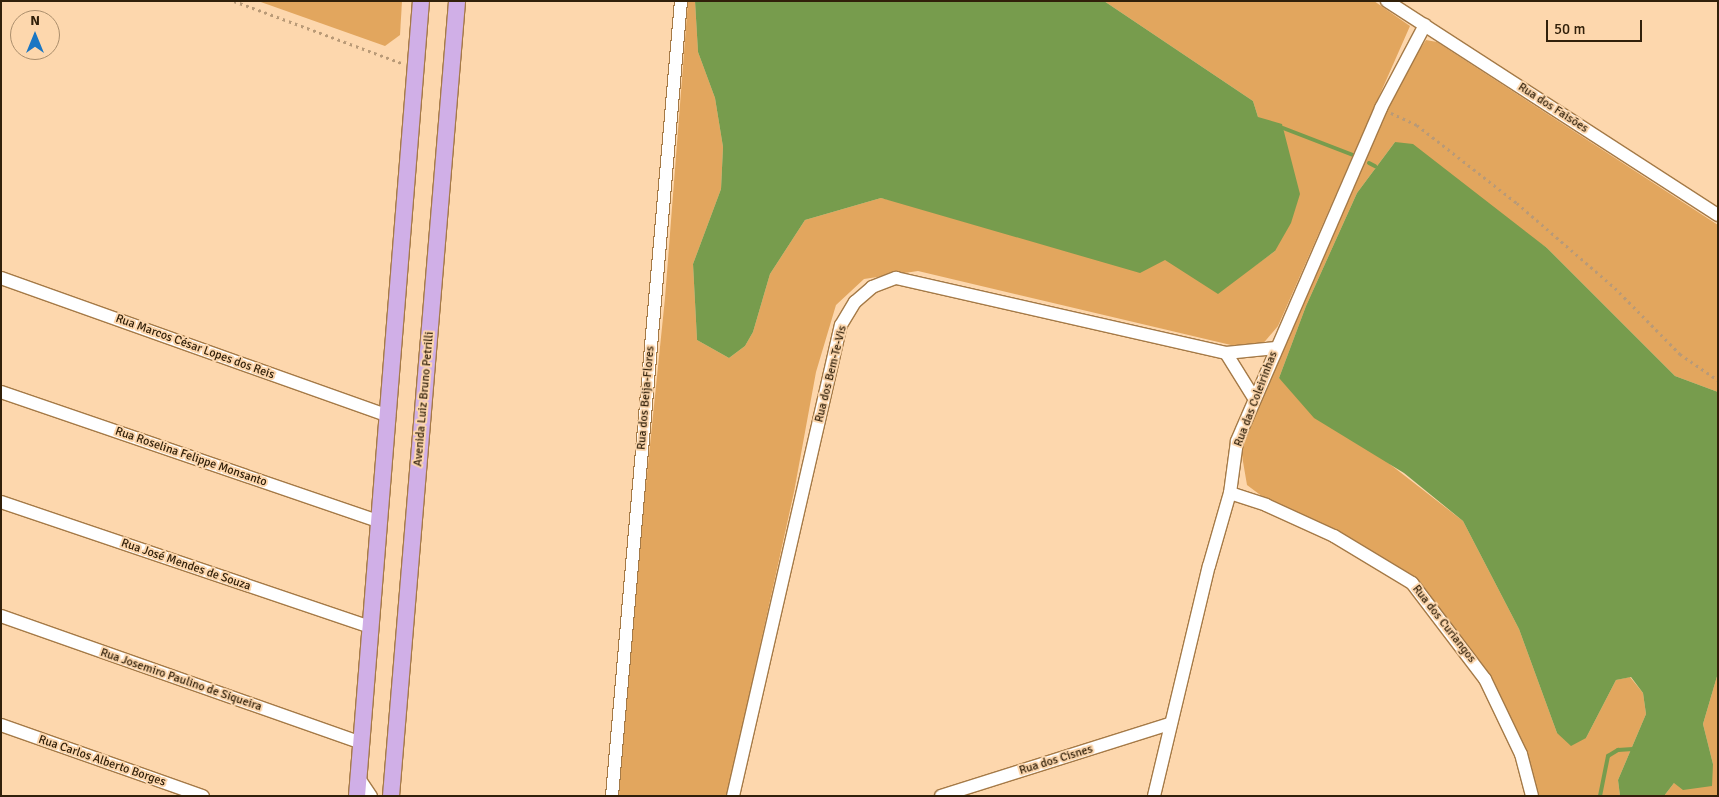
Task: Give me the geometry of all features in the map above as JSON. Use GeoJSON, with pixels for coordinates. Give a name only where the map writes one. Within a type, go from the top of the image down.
{"type":"FeatureCollection","features":[{"type":"Feature","properties":{"kind":"main road"},"geometry":{"type":"LineString","coordinates":[[357,796],[421,1]]}},
{"type":"Feature","properties":{"kind":"main road","name":"Avenida Luiz Bruno Petrilli"},"geometry":{"type":"LineString","coordinates":[[391,796],[457,1]]}},
{"type":"Feature","properties":{"kind":"street","name":"Rua dos Beija-Flores"},"geometry":{"type":"LineString","coordinates":[[612,796],[681,1]]}},
{"type":"Feature","properties":{"kind":"street","name":"Rua dos Faisões"},"geometry":{"type":"LineString","coordinates":[[1387,1],[1718,215]]}},
{"type":"Feature","properties":{"kind":"street","name":"Rua das Coleirinhas"},"geometry":{"type":"LineString","coordinates":[[1154,796],[1170,724],[1230,493],[1237,441],[1381,108],[1425,25]]}},
{"type":"Feature","properties":{"kind":"street","name":"Rua Marcos César Lopes dos Reis"},"geometry":{"type":"LineString","coordinates":[[1,278],[389,416]]}},
{"type":"Feature","properties":{"kind":"street","name":"Rua dos Bem-Te-Vis"},"geometry":{"type":"LineString","coordinates":[[733,796],[841,325],[855,302],[872,287],[896,278],[1226,353],[1276,348]]}},
{"type":"Feature","properties":{"kind":"street"},"geometry":{"type":"LineString","coordinates":[[1226,353],[1254,398]]}},
{"type":"Feature","properties":{"kind":"street","name":"Rua Roselina Felippe Monsanto"},"geometry":{"type":"LineString","coordinates":[[1,392],[380,522]]}},
{"type":"Feature","properties":{"kind":"street","name":"Rua dos Curiangos"},"geometry":{"type":"LineString","coordinates":[[1230,493],[1266,505],[1334,536],[1412,583],[1485,679],[1521,754],[1532,796]]}},
{"type":"Feature","properties":{"kind":"street","name":"Rua José Mendes de Souza"},"geometry":{"type":"LineString","coordinates":[[1,502],[371,627]]}},
{"type":"Feature","properties":{"kind":"street","name":"Rua Josemiro Paulino de Siqueira"},"geometry":{"type":"LineString","coordinates":[[1,616],[361,744]]}},
{"type":"Feature","properties":{"kind":"street","name":"Rua dos Cisnes"},"geometry":{"type":"LineString","coordinates":[[941,796],[1170,724]]}},
{"type":"Feature","properties":{"kind":"street","name":"Rua Carlos Alberto Borges"},"geometry":{"type":"LineString","coordinates":[[1,725],[203,796]]}},
{"type":"Feature","properties":{"kind":"street"},"geometry":{"type":"LineString","coordinates":[[358,777],[370,796]]}},
{"type":"Feature","properties":{"kind":"street"},"geometry":{"type":"LineString","coordinates":[[382,796],[393,779]]}},
{"type":"Feature","properties":{"kind":"path"},"geometry":{"type":"LineString","coordinates":[[234,1],[415,68]]}},
{"type":"Feature","properties":{"kind":"path"},"geometry":{"type":"LineString","coordinates":[[1381,108],[1417,125],[1517,204],[1608,282],[1680,354],[1718,380]]}},
{"type":"Feature","properties":{"kind":"shaded area"},"geometry":{"type":"Polygon","coordinates":[[[258,1],[402,1],[400,35],[385,46],[258,1]]]}},
{"type":"Feature","properties":{"kind":"shaded area"},"geometry":{"type":"Polygon","coordinates":[[[688,1],[695,1],[698,52],[715,98],[723,147],[721,189],[693,264],[697,340],[729,358],[745,346],[753,332],[770,274],[805,220],[881,198],[1165,260],[1253,267],[1275,251],[1258,117],[1253,101],[1104,1],[1374,1],[1410,26],[1278,326],[1261,346],[1231,345],[918,271],[864,279],[836,305],[816,372],[794,492],[727,796],[619,796],[623,709],[665,298],[688,1]]]}},
{"type":"Feature","properties":{"kind":"shaded area"},"geometry":{"type":"Polygon","coordinates":[[[695,1],[1104,1],[1253,101],[1258,117],[1282,124],[1300,194],[1291,223],[1275,251],[1218,294],[1165,260],[1140,273],[881,198],[805,220],[770,274],[753,332],[745,346],[729,358],[697,340],[693,264],[721,189],[723,147],[715,98],[698,52],[695,1]]]}},
{"type":"Feature","properties":{"kind":"shaded area"},"geometry":{"type":"Polygon","coordinates":[[[1426,40],[1437,42],[1718,225],[1718,392],[1675,376],[1547,248],[1395,142],[1357,193],[1306,306],[1279,378],[1463,521],[1519,629],[1557,733],[1586,738],[1616,680],[1630,677],[1643,693],[1646,714],[1618,780],[1620,796],[1537,796],[1531,765],[1488,674],[1423,587],[1394,566],[1267,500],[1247,485],[1241,450],[1255,404],[1403,75],[1426,40]]]}},
{"type":"Feature","properties":{"kind":"shaded area"},"geometry":{"type":"Polygon","coordinates":[[[1395,142],[1413,144],[1547,248],[1675,376],[1718,392],[1718,673],[1703,724],[1713,764],[1712,786],[1683,790],[1674,783],[1664,796],[1620,796],[1618,780],[1646,714],[1643,693],[1631,677],[1616,680],[1586,738],[1571,746],[1557,733],[1519,629],[1463,521],[1404,473],[1314,418],[1279,378],[1306,306],[1357,193],[1395,142]]]}},
{"type":"Feature","properties":{"kind":"shaded area"},"geometry":{"type":"Polygon","coordinates":[[[1718,673],[1718,796],[1664,796],[1674,783],[1713,764],[1703,724],[1718,673]]]}},
{"type":"Feature","properties":{"kind":"waterway"},"geometry":{"type":"LineString","coordinates":[[1283,128],[1353,155]]}},
{"type":"Feature","properties":{"kind":"waterway"},"geometry":{"type":"LineString","coordinates":[[1369,163],[1375,166]]}},
{"type":"Feature","properties":{"kind":"waterway"},"geometry":{"type":"LineString","coordinates":[[1600,796],[1608,756],[1618,750],[1633,749]]}}]}
